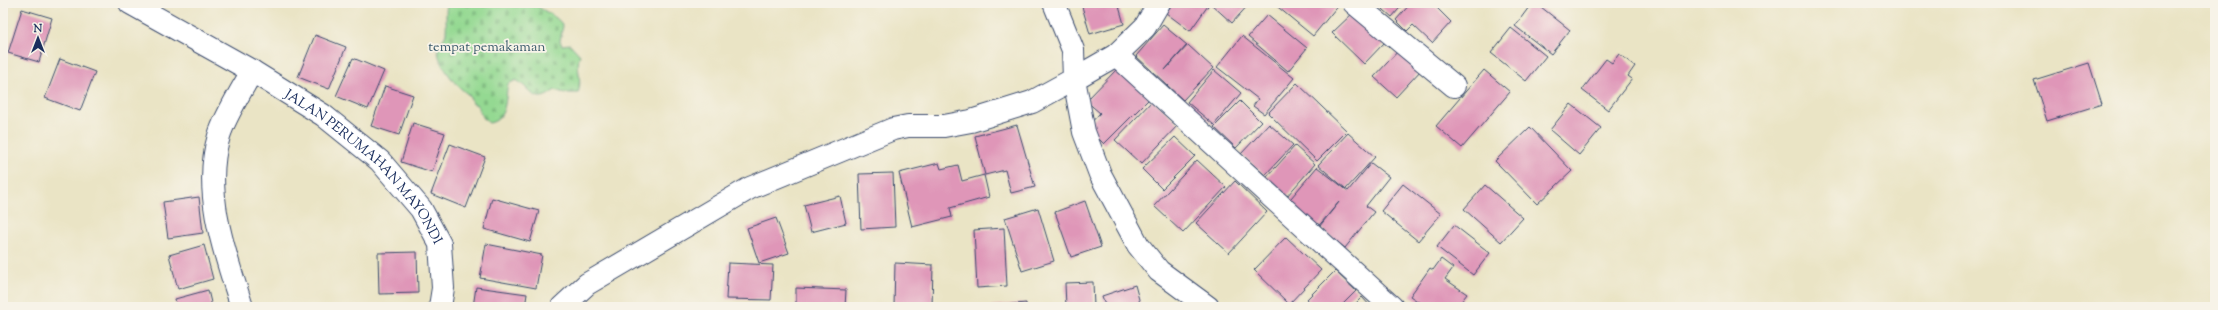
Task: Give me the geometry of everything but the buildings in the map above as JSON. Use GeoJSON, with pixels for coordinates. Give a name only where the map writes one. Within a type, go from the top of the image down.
{"type":"FeatureCollection","features":[{"type":"Feature","properties":{"kind":"street","name":"JALAN PERUMAHAN MAYONDI"},"geometry":{"type":"LineString","coordinates":[[130,3],[252,71],[324,115],[374,156],[421,209],[440,244],[443,288],[440,307]]}},
{"type":"Feature","properties":{"kind":"street"},"geometry":{"type":"LineString","coordinates":[[1054,3],[1073,50],[1074,79],[1084,132],[1100,174],[1138,245],[1159,271],[1208,307]]}},
{"type":"Feature","properties":{"kind":"street"},"geometry":{"type":"LineString","coordinates":[[562,307],[587,284],[750,188],[893,129],[908,126],[944,126],[971,121],[1032,102],[1116,55],[1145,27],[1159,3]]}},
{"type":"Feature","properties":{"kind":"street"},"geometry":{"type":"LineString","coordinates":[[1354,3],[1454,86]]}},
{"type":"Feature","properties":{"kind":"street"},"geometry":{"type":"LineString","coordinates":[[1116,55],[1392,307]]}},
{"type":"Feature","properties":{"kind":"street"},"geometry":{"type":"LineString","coordinates":[[242,307],[218,221],[212,179],[219,136],[252,71]]}},
{"type":"Feature","properties":{"kind":"green space","name":"tempat pemakaman"},"geometry":{"type":"Polygon","coordinates":[[[447,3],[535,3],[537,6],[557,18],[563,26],[560,41],[562,45],[570,44],[580,55],[578,65],[580,83],[578,93],[564,93],[555,90],[548,95],[538,97],[516,80],[508,84],[504,108],[499,118],[489,123],[483,118],[477,105],[472,103],[469,95],[453,81],[440,60],[438,47],[446,34],[447,3]]]}}]}
